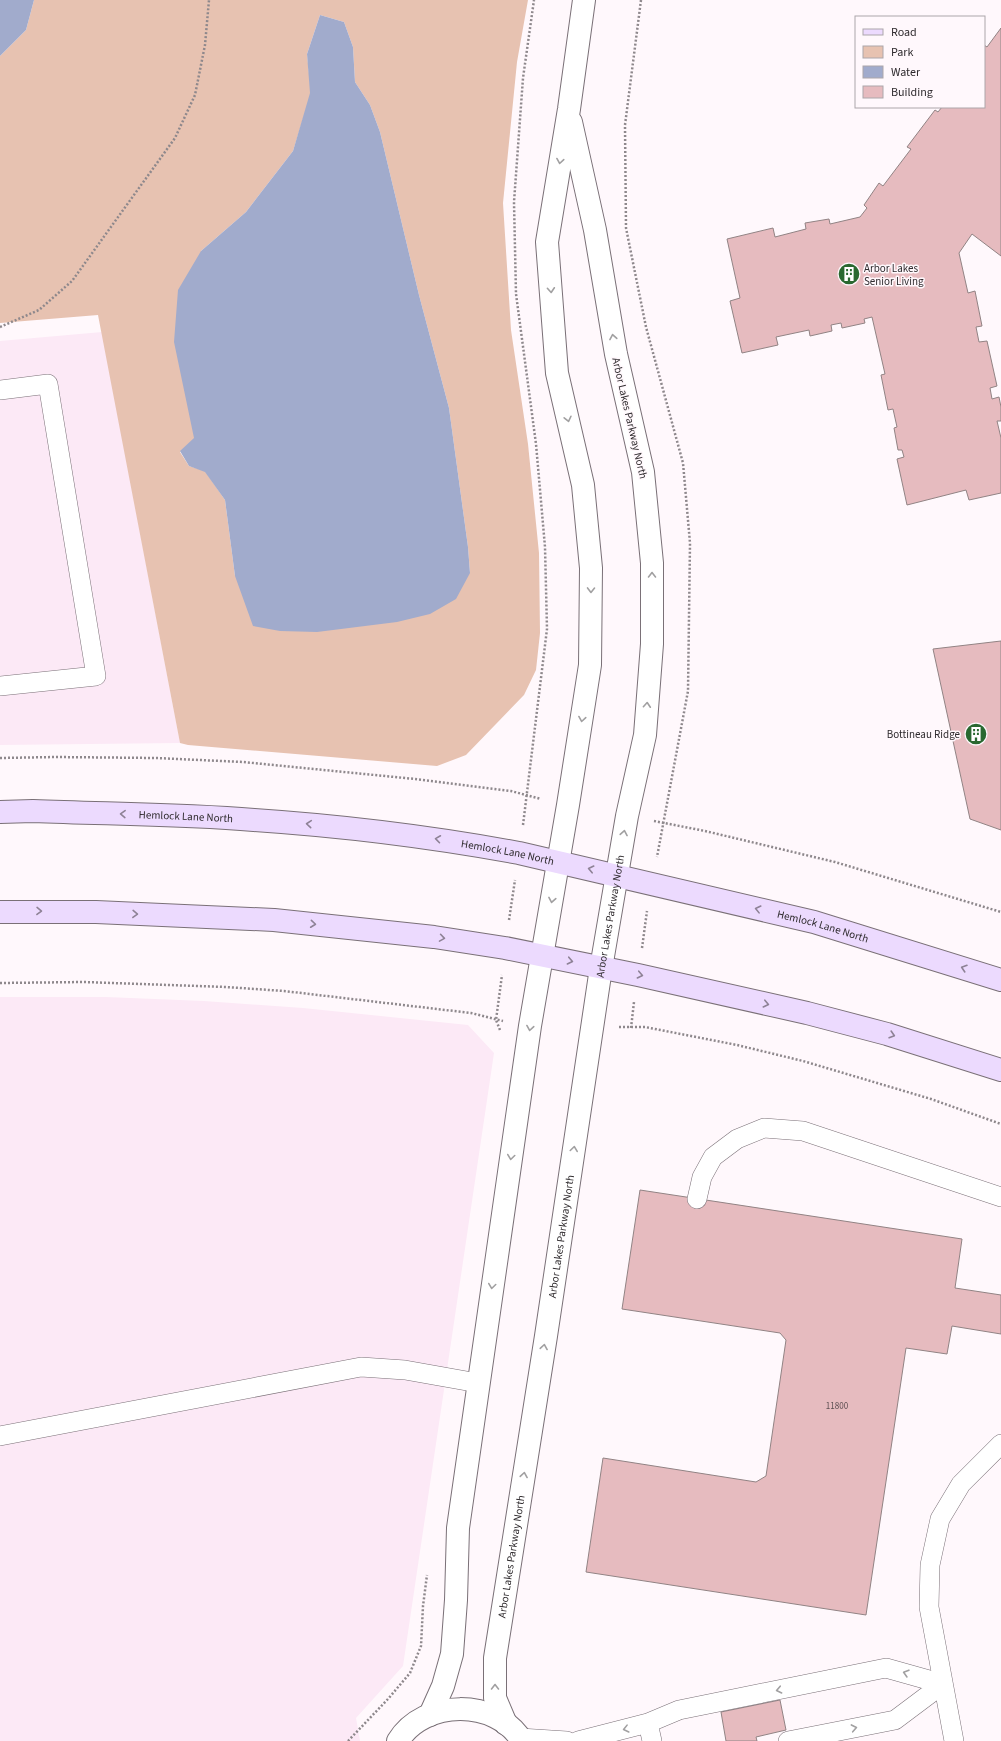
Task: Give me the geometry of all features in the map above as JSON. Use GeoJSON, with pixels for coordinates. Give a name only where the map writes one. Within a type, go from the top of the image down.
{"type":"FeatureCollection","features":[{"type":"Feature","properties":{"kind":"main road","name":"Hemlock Lane North"},"geometry":{"type":"LineString","coordinates":[[0,812],[41,812],[254,820],[400,834],[472,844],[617,875],[814,922],[1001,980]]}},
{"type":"Feature","properties":{"kind":"main road"},"geometry":{"type":"LineString","coordinates":[[0,912],[96,912],[274,920],[434,937],[505,948],[638,975],[807,1013],[880,1032],[1001,1070]]}},
{"type":"Feature","properties":{"kind":"street","name":"Arbor Lakes Parkway North"},"geometry":{"type":"LineString","coordinates":[[430,1714],[443,1686],[452,1654],[456,1600],[458,1528],[478,1383],[530,1026],[559,862],[590,665],[591,568],[583,485],[557,373],[547,242],[569,109],[584,0]]}},
{"type":"Feature","properties":{"kind":"street","name":"Arbor Lakes Parkway North"},"geometry":{"type":"LineString","coordinates":[[516,1734],[495,1698],[495,1658],[546,1336],[601,968],[627,816],[645,736],[652,644],[652,563],[643,472],[616,354],[595,230],[569,109]]}},
{"type":"Feature","properties":{"kind":"street"},"geometry":{"type":"LineString","coordinates":[[398,1741],[413,1725],[430,1714],[449,1709],[469,1709],[488,1714],[516,1734]]}},
{"type":"Feature","properties":{"kind":"lane"},"geometry":{"type":"LineString","coordinates":[[0,390],[48,384],[96,676],[0,686]]}},
{"type":"Feature","properties":{"kind":"lane"},"geometry":{"type":"LineString","coordinates":[[697,1199],[702,1177],[713,1157],[737,1139],[764,1128],[803,1131],[1001,1197]]}},
{"type":"Feature","properties":{"kind":"lane"},"geometry":{"type":"LineString","coordinates":[[0,1436],[361,1367],[405,1370],[478,1383]]}},
{"type":"Feature","properties":{"kind":"lane"},"geometry":{"type":"LineString","coordinates":[[954,1741],[929,1607],[930,1565],[940,1519],[961,1484],[1001,1444]]}},
{"type":"Feature","properties":{"kind":"lane"},"geometry":{"type":"LineString","coordinates":[[578,1741],[650,1732],[679,1710],[886,1668],[943,1684]]}},
{"type":"Feature","properties":{"kind":"lane"},"geometry":{"type":"LineString","coordinates":[[788,1741],[824,1737],[895,1720],[943,1684]]}},
{"type":"Feature","properties":{"kind":"lane"},"geometry":{"type":"LineString","coordinates":[[516,1734],[567,1741]]}},
{"type":"Feature","properties":{"kind":"path"},"geometry":{"type":"LineString","coordinates":[[0,327],[39,310],[72,281],[175,138],[195,95],[205,45],[209,0]]}},
{"type":"Feature","properties":{"kind":"path"},"geometry":{"type":"LineString","coordinates":[[0,983],[92,983],[226,987],[284,991],[470,1013],[496,1020],[527,796],[547,629],[545,547],[536,444],[516,294],[514,202],[523,78],[534,0]]}},
{"type":"Feature","properties":{"kind":"path"},"geometry":{"type":"LineString","coordinates":[[0,758],[125,758],[243,762],[415,779],[511,791],[527,796]]}},
{"type":"Feature","properties":{"kind":"path"},"geometry":{"type":"LineString","coordinates":[[1001,912],[835,862],[664,822],[651,884],[631,1028],[645,1027],[737,1045],[803,1061],[931,1099],[1001,1124]]}},
{"type":"Feature","properties":{"kind":"shaded area"},"geometry":{"type":"Polygon","coordinates":[[[102,332],[180,743],[0,745],[0,341],[102,332]]]}},
{"type":"Feature","properties":{"kind":"shaded area"},"geometry":{"type":"Polygon","coordinates":[[[0,997],[106,997],[204,1001],[303,1008],[468,1025],[494,1053],[403,1666],[356,1718],[360,1741],[0,1741],[0,997]]]}},
{"type":"Feature","properties":{"kind":"green space"},"geometry":{"type":"Polygon","coordinates":[[[34,0],[528,0],[517,62],[503,203],[511,330],[528,444],[539,553],[540,633],[536,670],[524,695],[466,755],[437,766],[188,745],[180,743],[98,315],[0,323],[0,56],[26,30],[34,0]],[[320,15],[307,54],[311,93],[293,151],[246,212],[201,251],[195,438],[180,452],[189,466],[205,471],[225,500],[235,576],[470,573],[468,547],[449,408],[419,295],[380,132],[370,105],[355,82],[353,47],[344,22],[320,15]]]}},
{"type":"Feature","properties":{"kind":"water"},"geometry":{"type":"Polygon","coordinates":[[[0,0],[34,0],[26,30],[0,56],[0,0]]]}},
{"type":"Feature","properties":{"kind":"water"},"geometry":{"type":"Polygon","coordinates":[[[320,15],[344,22],[353,47],[355,82],[370,105],[380,132],[419,295],[449,408],[468,547],[470,573],[456,599],[430,614],[397,622],[317,632],[280,631],[253,626],[235,576],[225,500],[205,472],[189,466],[180,451],[194,438],[174,342],[178,290],[201,251],[246,212],[293,151],[310,93],[307,54],[320,15]]]}},
{"type":"Feature","properties":{"kind":"building","name":"Arbor Lakes Senior Living"},"geometry":{"type":"Polygon","coordinates":[[[1001,28],[1001,256],[972,234],[959,253],[968,293],[975,291],[982,326],[976,327],[979,342],[987,341],[997,386],[990,388],[992,399],[999,397],[1001,407],[1001,421],[997,421],[1001,438],[1001,493],[969,500],[966,490],[907,505],[897,459],[904,457],[902,450],[898,450],[894,428],[897,427],[893,409],[888,410],[881,375],[885,374],[872,317],[864,319],[865,323],[842,328],[841,323],[831,325],[832,331],[810,336],[809,330],[776,337],[778,345],[742,353],[730,301],[740,298],[727,239],[773,228],[775,237],[806,229],[805,223],[829,219],[830,224],[860,217],[867,208],[864,205],[879,183],[883,186],[911,149],[907,147],[935,110],[938,112],[941,108],[985,108],[985,46],[987,47],[1001,28]]]}},
{"type":"Feature","properties":{"kind":"building","name":"Bottineau Ridge"},"geometry":{"type":"Polygon","coordinates":[[[1001,641],[1001,830],[970,819],[933,649],[1001,641]]]}},
{"type":"Feature","properties":{"kind":"building"},"geometry":{"type":"Polygon","coordinates":[[[640,1190],[962,1239],[955,1288],[1001,1295],[1001,1334],[952,1326],[947,1354],[906,1348],[866,1615],[586,1572],[603,1458],[756,1482],[766,1476],[786,1340],[780,1333],[622,1309],[640,1190]]]}},
{"type":"Feature","properties":{"kind":"building"},"geometry":{"type":"Polygon","coordinates":[[[780,1700],[786,1730],[756,1737],[757,1741],[726,1741],[721,1712],[780,1700]]]}},
{"type":"Feature","properties":{"kind":"place","name":"Arbor Lakes Senior Living"},"geometry":{"type":"Point","coordinates":[849,274]}},
{"type":"Feature","properties":{"kind":"place","name":"Bottineau Ridge"},"geometry":{"type":"Point","coordinates":[976,734]}}]}
